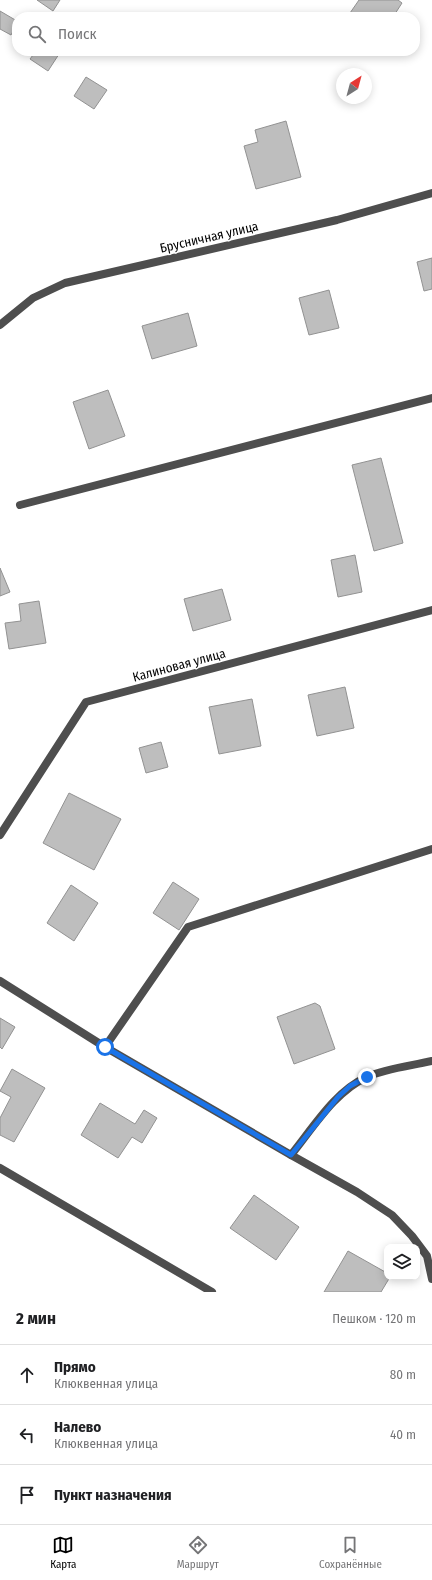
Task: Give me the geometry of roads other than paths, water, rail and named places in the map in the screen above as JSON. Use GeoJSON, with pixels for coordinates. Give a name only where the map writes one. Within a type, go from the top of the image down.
{"type":"FeatureCollection","features":[{"type":"Feature","properties":{"kind":"street","name":"Брусничная улица"},"geometry":{"type":"LineString","coordinates":[[0,325],[33,298],[65,283],[337,220],[384,205],[432,193]]}},
{"type":"Feature","properties":{"kind":"street"},"geometry":{"type":"LineString","coordinates":[[20,505],[432,398]]}},
{"type":"Feature","properties":{"kind":"street","name":"Калиновая улица"},"geometry":{"type":"LineString","coordinates":[[0,835],[86,702],[432,610]]}},
{"type":"Feature","properties":{"kind":"street"},"geometry":{"type":"LineString","coordinates":[[105,1047],[188,927],[432,849]]}},
{"type":"Feature","properties":{"kind":"street"},"geometry":{"type":"LineString","coordinates":[[0,981],[105,1047],[357,1192],[392,1215],[430,1256],[432,1278]]}},
{"type":"Feature","properties":{"kind":"street"},"geometry":{"type":"LineString","coordinates":[[291,1155],[338,1097],[350,1086],[367,1077],[432,1061]]}},
{"type":"Feature","properties":{"kind":"street"},"geometry":{"type":"LineString","coordinates":[[0,1168],[212,1292]]}}]}
